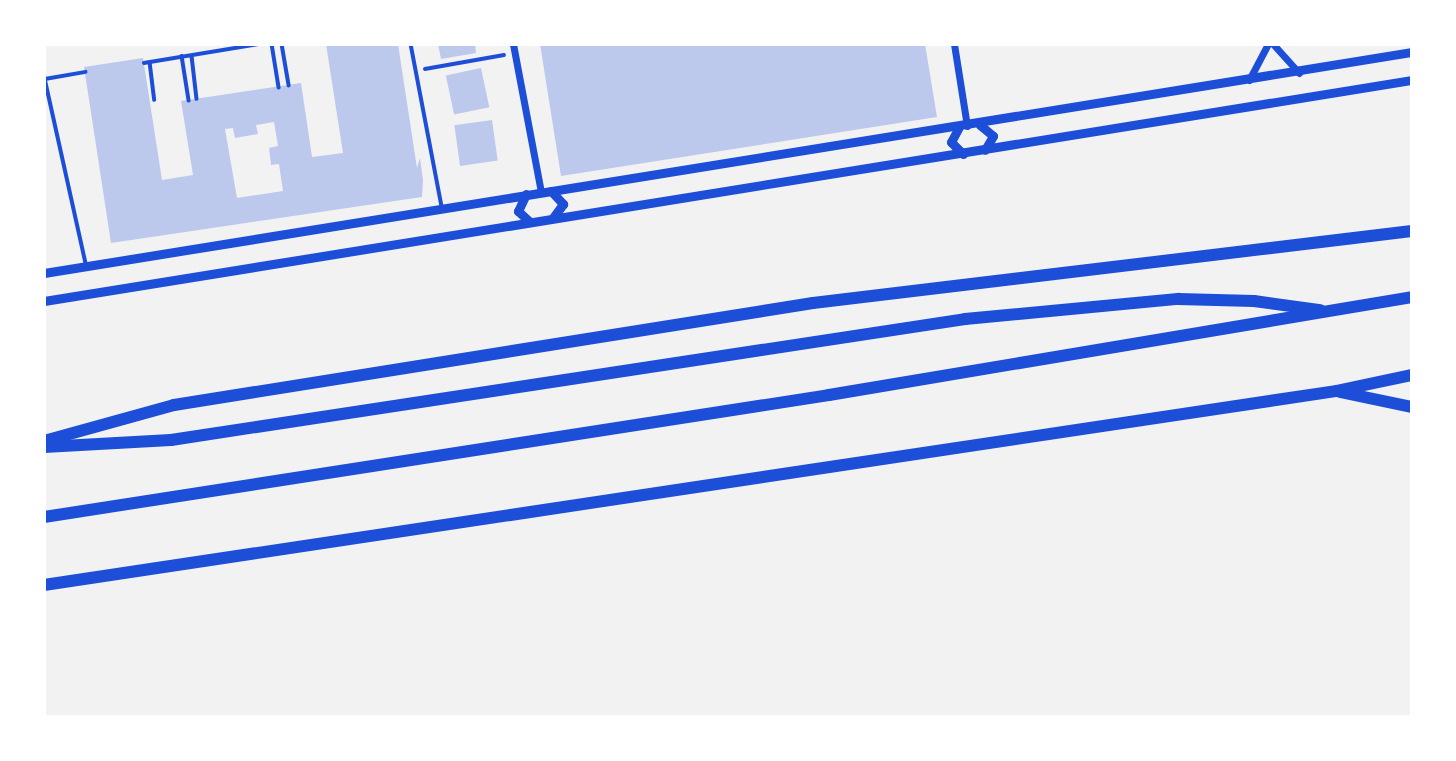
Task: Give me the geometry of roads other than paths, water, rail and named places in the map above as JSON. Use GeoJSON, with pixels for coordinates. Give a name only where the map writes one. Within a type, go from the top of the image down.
{"type":"FeatureCollection","features":[{"type":"Feature","properties":{"kind":"highway"},"geometry":{"type":"LineString","coordinates":[[44,440],[174,405],[813,303],[1412,231]]}},
{"type":"Feature","properties":{"kind":"highway"},"geometry":{"type":"LineString","coordinates":[[44,517],[1412,297]]}},
{"type":"Feature","properties":{"kind":"highway"},"geometry":{"type":"LineString","coordinates":[[44,447],[171,440],[830,336],[992,316],[1216,299],[1330,312]]}},
{"type":"Feature","properties":{"kind":"highway"},"geometry":{"type":"LineString","coordinates":[[44,585],[1336,391],[1412,375]]}},
{"type":"Feature","properties":{"kind":"highway"},"geometry":{"type":"LineString","coordinates":[[1336,391],[1412,407]]}},
{"type":"Feature","properties":{"kind":"street"},"geometry":{"type":"LineString","coordinates":[[513,44],[546,191],[563,204],[552,219]]}},
{"type":"Feature","properties":{"kind":"street"},"geometry":{"type":"LineString","coordinates":[[954,44],[963,127],[951,142],[963,154]]}},
{"type":"Feature","properties":{"kind":"street"},"geometry":{"type":"LineString","coordinates":[[1247,82],[1271,44],[1300,73]]}},
{"type":"Feature","properties":{"kind":"street"},"geometry":{"type":"LineString","coordinates":[[44,273],[526,194],[1247,82],[1412,52]]}},
{"type":"Feature","properties":{"kind":"street"},"geometry":{"type":"LineString","coordinates":[[44,300],[1412,80]]}},
{"type":"Feature","properties":{"kind":"street"},"geometry":{"type":"LineString","coordinates":[[979,124],[992,136],[983,151]]}},
{"type":"Feature","properties":{"kind":"street"},"geometry":{"type":"LineString","coordinates":[[526,194],[517,211],[531,222]]}},
{"type":"Feature","properties":{"kind":"lane"},"geometry":{"type":"LineString","coordinates":[[144,62],[259,44]]}},
{"type":"Feature","properties":{"kind":"lane"},"geometry":{"type":"LineString","coordinates":[[272,44],[279,87]]}},
{"type":"Feature","properties":{"kind":"lane"},"geometry":{"type":"LineString","coordinates":[[282,44],[289,85]]}},
{"type":"Feature","properties":{"kind":"lane"},"geometry":{"type":"LineString","coordinates":[[411,44],[442,208]]}},
{"type":"Feature","properties":{"kind":"lane"},"geometry":{"type":"LineString","coordinates":[[191,55],[197,99]]}},
{"type":"Feature","properties":{"kind":"lane"},"geometry":{"type":"LineString","coordinates":[[182,56],[189,100]]}},
{"type":"Feature","properties":{"kind":"lane"},"geometry":{"type":"LineString","coordinates":[[149,62],[155,100]]}},
{"type":"Feature","properties":{"kind":"lane"},"geometry":{"type":"LineString","coordinates":[[85,72],[44,76],[86,266]]}}]}
